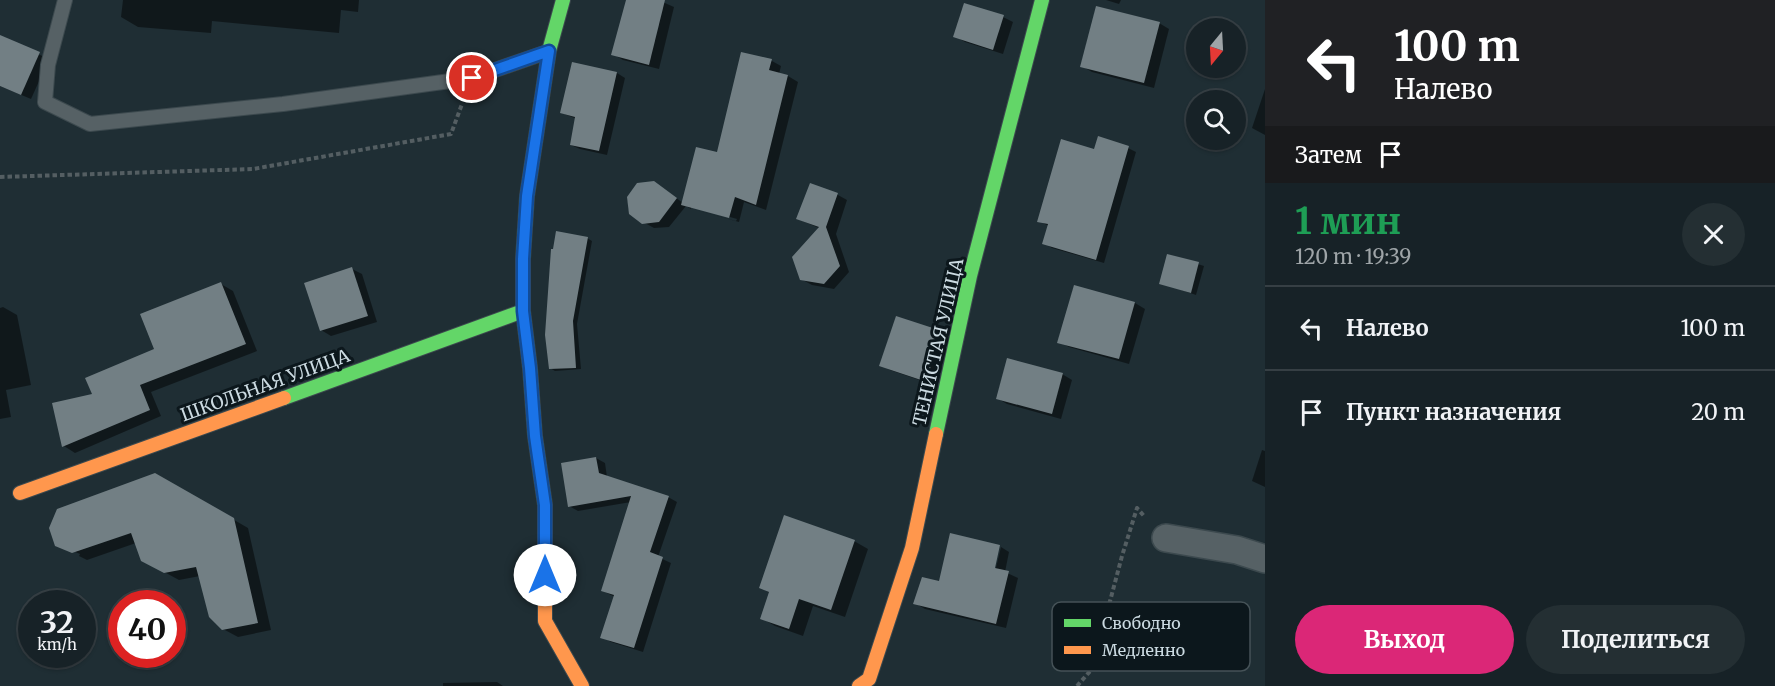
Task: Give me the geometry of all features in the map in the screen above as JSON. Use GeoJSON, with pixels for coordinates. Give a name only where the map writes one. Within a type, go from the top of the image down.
{"type":"FeatureCollection","features":[{"type":"Feature","properties":{"kind":"street"},"geometry":{"type":"LineString","coordinates":[[563,0],[549,51],[527,196],[523,259],[523,311],[535,436],[545,505],[545,621],[582,686]]}},
{"type":"Feature","properties":{"kind":"street","name":"ТЕНИСТАЯ УЛИЦА"},"geometry":{"type":"LineString","coordinates":[[858,686],[869,680],[912,548],[970,276],[1042,0]]}},
{"type":"Feature","properties":{"kind":"street","name":"ШКОЛЬНАЯ УЛИЦА"},"geometry":{"type":"LineString","coordinates":[[20,493],[523,311]]}},
{"type":"Feature","properties":{"kind":"street"},"geometry":{"type":"LineString","coordinates":[[1166,538],[1237,550],[1265,559]]}},
{"type":"Feature","properties":{"kind":"lane"},"geometry":{"type":"LineString","coordinates":[[65,0],[48,66],[45,102],[90,124],[283,104],[472,78],[549,51]]}},
{"type":"Feature","properties":{"kind":"path"},"geometry":{"type":"LineString","coordinates":[[0,177],[253,169],[451,134],[472,78]]}},
{"type":"Feature","properties":{"kind":"path"},"geometry":{"type":"LineString","coordinates":[[1110,602],[1137,508],[1166,538]]}},
{"type":"Feature","properties":{"kind":"path"},"geometry":{"type":"LineString","coordinates":[[1077,686],[1090,671]]}},
{"type":"Feature","properties":{"kind":"building"},"geometry":{"type":"Polygon","coordinates":[[[626,0],[665,0],[649,65],[611,55],[626,0]]]}},
{"type":"Feature","properties":{"kind":"building"},"geometry":{"type":"Polygon","coordinates":[[[964,3],[1004,15],[993,50],[953,37],[964,3]]]}},
{"type":"Feature","properties":{"kind":"building"},"geometry":{"type":"Polygon","coordinates":[[[1096,6],[1160,22],[1144,83],[1080,67],[1096,6]]]}},
{"type":"Feature","properties":{"kind":"building"},"geometry":{"type":"Polygon","coordinates":[[[0,35],[40,52],[21,95],[0,86],[0,35]]]}},
{"type":"Feature","properties":{"kind":"building"},"geometry":{"type":"Polygon","coordinates":[[[741,52],[772,59],[769,70],[788,75],[756,205],[735,197],[729,218],[681,205],[696,147],[717,152],[741,52]]]}},
{"type":"Feature","properties":{"kind":"building"},"geometry":{"type":"Polygon","coordinates":[[[572,62],[617,72],[599,151],[570,145],[575,117],[560,113],[572,62]]]}},
{"type":"Feature","properties":{"kind":"building"},"geometry":{"type":"Polygon","coordinates":[[[1098,136],[1129,146],[1096,260],[1042,244],[1048,224],[1037,222],[1061,139],[1094,149],[1098,136]]]}},
{"type":"Feature","properties":{"kind":"building"},"geometry":{"type":"Polygon","coordinates":[[[654,181],[677,198],[659,222],[642,224],[629,214],[627,197],[637,183],[654,181]]]}},
{"type":"Feature","properties":{"kind":"building"},"geometry":{"type":"Polygon","coordinates":[[[810,183],[838,193],[826,227],[840,266],[824,284],[800,280],[792,257],[819,227],[796,219],[810,183]]]}},
{"type":"Feature","properties":{"kind":"building"},"geometry":{"type":"Polygon","coordinates":[[[556,231],[588,237],[573,321],[576,368],[549,369],[545,335],[551,249],[553,249],[556,231]]]}},
{"type":"Feature","properties":{"kind":"building"},"geometry":{"type":"Polygon","coordinates":[[[1167,254],[1199,262],[1191,293],[1159,284],[1167,254]]]}},
{"type":"Feature","properties":{"kind":"building"},"geometry":{"type":"Polygon","coordinates":[[[352,267],[368,316],[320,331],[304,283],[352,267]]]}},
{"type":"Feature","properties":{"kind":"building"},"geometry":{"type":"Polygon","coordinates":[[[221,282],[246,344],[140,385],[150,410],[62,447],[52,403],[92,394],[85,378],[154,349],[140,314],[221,282]]]}},
{"type":"Feature","properties":{"kind":"building"},"geometry":{"type":"Polygon","coordinates":[[[1074,285],[1135,302],[1119,359],[1057,343],[1074,285]]]}},
{"type":"Feature","properties":{"kind":"building"},"geometry":{"type":"Polygon","coordinates":[[[896,316],[939,330],[927,382],[879,366],[896,316]]]}},
{"type":"Feature","properties":{"kind":"building"},"geometry":{"type":"Polygon","coordinates":[[[1007,358],[1063,373],[1052,414],[996,399],[1007,358]]]}},
{"type":"Feature","properties":{"kind":"building"},"geometry":{"type":"Polygon","coordinates":[[[596,457],[599,473],[669,496],[650,552],[663,557],[634,648],[600,638],[614,595],[601,591],[631,496],[568,507],[561,463],[596,457]]]}},
{"type":"Feature","properties":{"kind":"building"},"geometry":{"type":"Polygon","coordinates":[[[155,473],[234,518],[258,623],[222,630],[209,617],[196,567],[164,573],[141,561],[131,533],[72,553],[55,546],[49,528],[57,509],[155,473]]]}},
{"type":"Feature","properties":{"kind":"building"},"geometry":{"type":"Polygon","coordinates":[[[784,515],[855,540],[831,610],[799,599],[789,629],[760,619],[769,592],[759,588],[784,515]]]}},
{"type":"Feature","properties":{"kind":"building"},"geometry":{"type":"Polygon","coordinates":[[[950,533],[1000,545],[995,568],[1009,571],[996,624],[913,604],[922,577],[939,581],[950,533]]]}},
{"type":"Feature","properties":{"kind":"traffic: fast"},"geometry":{"type":"LineString","coordinates":[[545,516],[523,311],[523,259],[527,196],[549,51],[563,0]]}},
{"type":"Feature","properties":{"kind":"traffic: fast"},"geometry":{"type":"LineString","coordinates":[[936,434],[970,276],[1042,0]]}},
{"type":"Feature","properties":{"kind":"traffic: fast"},"geometry":{"type":"LineString","coordinates":[[284,398],[523,311]]}},
{"type":"Feature","properties":{"kind":"traffic: slow"},"geometry":{"type":"LineString","coordinates":[[20,493],[284,398]]}},
{"type":"Feature","properties":{"kind":"traffic: slow"},"geometry":{"type":"LineString","coordinates":[[859,686],[869,679],[912,548],[936,434]]}},
{"type":"Feature","properties":{"kind":"traffic: slow"},"geometry":{"type":"LineString","coordinates":[[545,516],[545,621],[582,686]]}},
{"type":"Feature","properties":{"kind":"route"},"geometry":{"type":"LineString","coordinates":[[472,78],[549,51],[527,196],[523,259],[523,311],[535,436],[545,505],[545,575]]}}]}
